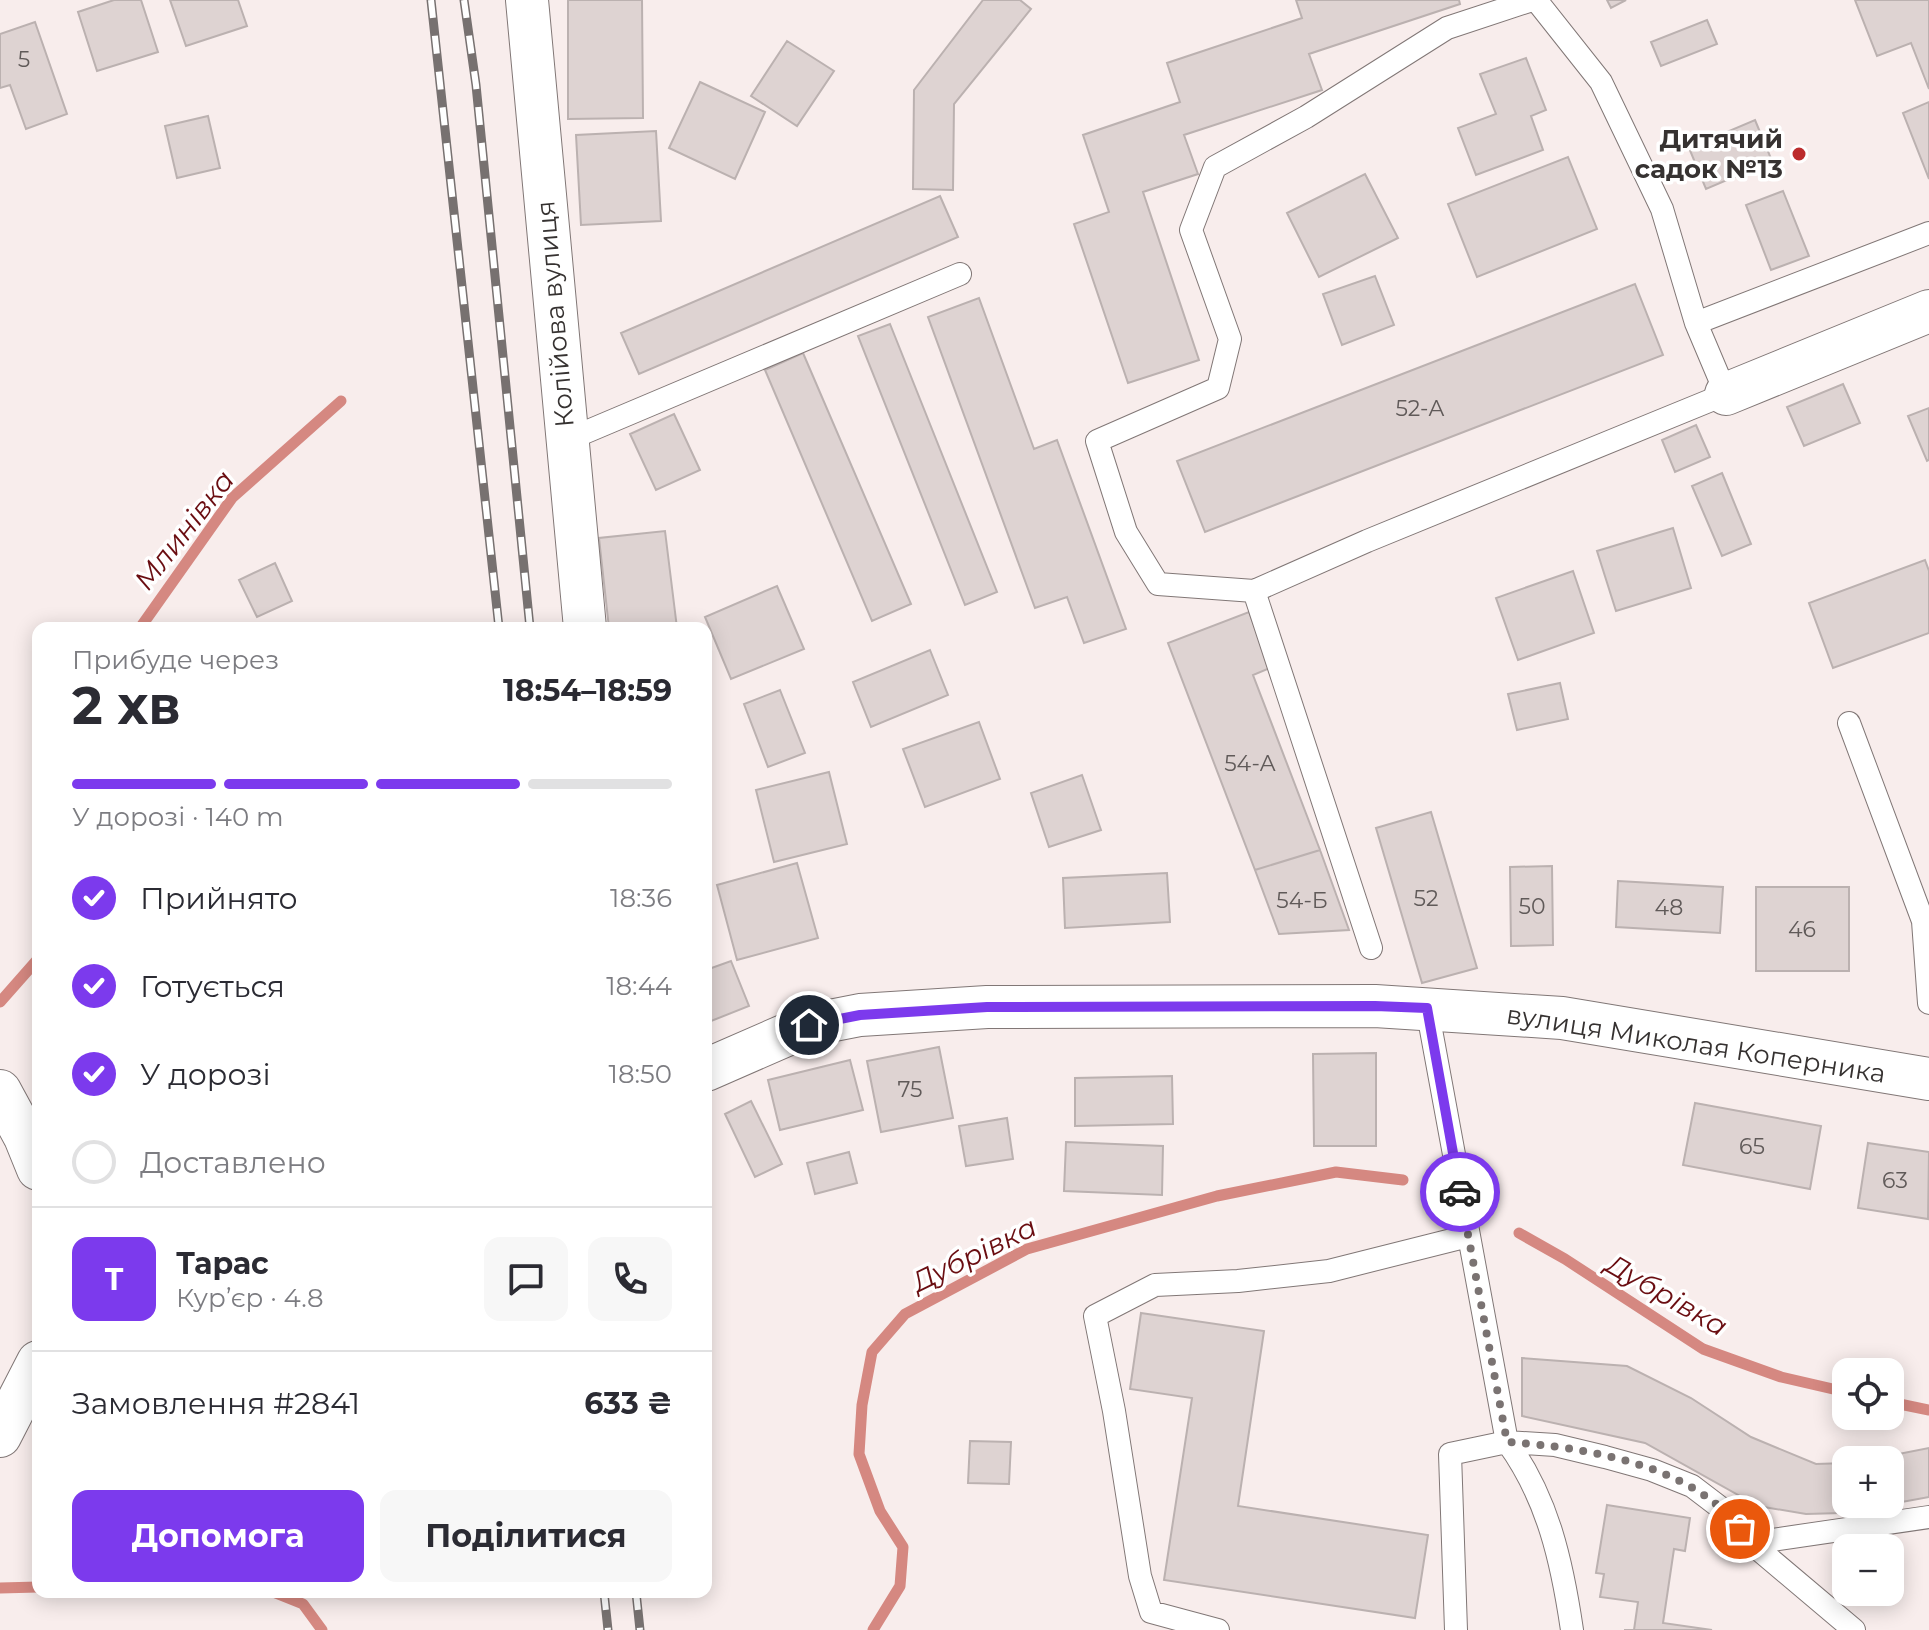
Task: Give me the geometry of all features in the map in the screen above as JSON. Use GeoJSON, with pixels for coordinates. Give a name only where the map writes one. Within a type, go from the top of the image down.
{"type":"FeatureCollection","features":[{"type":"Feature","properties":{"kind":"street","name":"Колійова вулиця"},"geometry":{"type":"LineString","coordinates":[[527,0],[584,622]]}},
{"type":"Feature","properties":{"kind":"street"},"geometry":{"type":"LineString","coordinates":[[1726,394],[1929,311]]}},
{"type":"Feature","properties":{"kind":"street","name":"вулиця Миколая Коперника"},"geometry":{"type":"LineString","coordinates":[[712,1067],[809,1025],[860,1015],[987,1007],[1375,1006],[1562,1018],[1929,1079]]}},
{"type":"Feature","properties":{"kind":"street"},"geometry":{"type":"LineString","coordinates":[[0,1091],[32,1154]]}},
{"type":"Feature","properties":{"kind":"street"},"geometry":{"type":"LineString","coordinates":[[0,1436],[32,1374]]}},
{"type":"Feature","properties":{"kind":"lane"},"geometry":{"type":"LineString","coordinates":[[1534,0],[1601,82],[1662,209],[1696,323],[1726,394],[1367,541],[1254,591],[1158,584],[1126,532],[1097,441],[1218,388],[1230,339],[1191,230],[1215,167],[1306,117],[1447,28],[1534,0]]}},
{"type":"Feature","properties":{"kind":"lane"},"geometry":{"type":"LineString","coordinates":[[1696,323],[1929,233]]}},
{"type":"Feature","properties":{"kind":"lane"},"geometry":{"type":"LineString","coordinates":[[567,440],[960,274]]}},
{"type":"Feature","properties":{"kind":"lane"},"geometry":{"type":"LineString","coordinates":[[1254,591],[1371,948]]}},
{"type":"Feature","properties":{"kind":"lane"},"geometry":{"type":"LineString","coordinates":[[1849,723],[1923,921],[1929,1003]]}},
{"type":"Feature","properties":{"kind":"lane"},"geometry":{"type":"LineString","coordinates":[[1427,1008],[1507,1442],[1526,1468],[1551,1530],[1562,1564],[1572,1630]]}},
{"type":"Feature","properties":{"kind":"lane"},"geometry":{"type":"LineString","coordinates":[[1218,1630],[1151,1612],[1140,1576],[1114,1411],[1095,1316],[1155,1285],[1238,1281],[1329,1271],[1468,1236]]}},
{"type":"Feature","properties":{"kind":"lane"},"geometry":{"type":"LineString","coordinates":[[1456,1630],[1450,1454],[1507,1442],[1555,1445],[1652,1470],[1692,1486],[1730,1515],[1751,1543],[1854,1630]]}},
{"type":"Feature","properties":{"kind":"lane"},"geometry":{"type":"LineString","coordinates":[[1751,1543],[1929,1517]]}},
{"type":"Feature","properties":{"kind":"building"},"geometry":{"type":"Polygon","coordinates":[[[114,0],[141,0],[158,52],[97,71],[78,12],[114,0]]]}},
{"type":"Feature","properties":{"kind":"building"},"geometry":{"type":"Polygon","coordinates":[[[170,0],[238,0],[247,26],[186,46],[170,0]]]}},
{"type":"Feature","properties":{"kind":"building"},"geometry":{"type":"Polygon","coordinates":[[[568,0],[642,0],[643,118],[568,119],[568,0]]]}},
{"type":"Feature","properties":{"kind":"building"},"geometry":{"type":"Polygon","coordinates":[[[983,0],[1020,0],[1031,9],[954,104],[953,190],[913,189],[914,90],[983,0]]]}},
{"type":"Feature","properties":{"kind":"building"},"geometry":{"type":"Polygon","coordinates":[[[1296,0],[1459,0],[1460,4],[1309,54],[1322,90],[1184,135],[1198,174],[1143,192],[1199,360],[1128,383],[1074,224],[1109,212],[1083,135],[1180,102],[1167,63],[1302,18],[1296,0]]]}},
{"type":"Feature","properties":{"kind":"building"},"geometry":{"type":"Polygon","coordinates":[[[1607,0],[1626,0],[1611,8],[1607,0]]]}},
{"type":"Feature","properties":{"kind":"building"},"geometry":{"type":"Polygon","coordinates":[[[1855,0],[1929,0],[1929,89],[1911,43],[1877,56],[1855,0]]]}},
{"type":"Feature","properties":{"kind":"building"},"geometry":{"type":"Polygon","coordinates":[[[1707,20],[1717,44],[1661,66],[1651,42],[1707,20]]]}},
{"type":"Feature","properties":{"kind":"building"},"geometry":{"type":"Polygon","coordinates":[[[35,22],[67,114],[26,129],[10,85],[0,88],[0,34],[35,22]]]}},
{"type":"Feature","properties":{"kind":"building"},"geometry":{"type":"Polygon","coordinates":[[[787,41],[834,71],[797,126],[751,96],[787,41]]]}},
{"type":"Feature","properties":{"kind":"building"},"geometry":{"type":"Polygon","coordinates":[[[1526,58],[1546,110],[1531,116],[1543,150],[1476,175],[1458,128],[1496,114],[1480,74],[1526,58]]]}},
{"type":"Feature","properties":{"kind":"building"},"geometry":{"type":"Polygon","coordinates":[[[700,82],[765,112],[735,179],[669,148],[700,82]]]}},
{"type":"Feature","properties":{"kind":"building"},"geometry":{"type":"Polygon","coordinates":[[[1929,102],[1929,179],[1903,113],[1929,102]]]}},
{"type":"Feature","properties":{"kind":"building"},"geometry":{"type":"Polygon","coordinates":[[[208,116],[220,168],[177,178],[165,126],[208,116]]]}},
{"type":"Feature","properties":{"kind":"building"},"geometry":{"type":"Polygon","coordinates":[[[1755,120],[1772,161],[1706,189],[1689,148],[1755,120]]]}},
{"type":"Feature","properties":{"kind":"building"},"geometry":{"type":"Polygon","coordinates":[[[656,131],[661,221],[581,225],[576,135],[656,131]]]}},
{"type":"Feature","properties":{"kind":"building"},"geometry":{"type":"Polygon","coordinates":[[[1568,157],[1597,229],[1477,277],[1448,204],[1568,157]]]}},
{"type":"Feature","properties":{"kind":"building"},"geometry":{"type":"Polygon","coordinates":[[[1365,174],[1398,238],[1319,277],[1287,213],[1365,174]]]}},
{"type":"Feature","properties":{"kind":"building"},"geometry":{"type":"Polygon","coordinates":[[[1783,191],[1809,256],[1771,270],[1746,205],[1783,191]]]}},
{"type":"Feature","properties":{"kind":"building"},"geometry":{"type":"Polygon","coordinates":[[[940,196],[958,237],[639,374],[621,333],[940,196]]]}},
{"type":"Feature","properties":{"kind":"building"},"geometry":{"type":"Polygon","coordinates":[[[1375,276],[1394,325],[1342,345],[1323,294],[1375,276]]]}},
{"type":"Feature","properties":{"kind":"building"},"geometry":{"type":"Polygon","coordinates":[[[1635,284],[1663,355],[1205,532],[1177,461],[1635,284]]]}},
{"type":"Feature","properties":{"kind":"building"},"geometry":{"type":"Polygon","coordinates":[[[979,298],[1034,449],[1057,440],[1126,629],[1084,643],[1067,597],[1035,608],[928,317],[979,298]]]}},
{"type":"Feature","properties":{"kind":"building"},"geometry":{"type":"Polygon","coordinates":[[[890,324],[997,592],[965,605],[858,336],[890,324]]]}},
{"type":"Feature","properties":{"kind":"building"},"geometry":{"type":"Polygon","coordinates":[[[803,353],[911,604],[872,621],[765,370],[803,353]]]}},
{"type":"Feature","properties":{"kind":"building"},"geometry":{"type":"Polygon","coordinates":[[[1843,384],[1860,423],[1804,446],[1787,407],[1843,384]]]}},
{"type":"Feature","properties":{"kind":"building"},"geometry":{"type":"Polygon","coordinates":[[[1929,408],[1929,460],[1927,461],[1908,416],[1929,408]]]}},
{"type":"Feature","properties":{"kind":"building"},"geometry":{"type":"Polygon","coordinates":[[[674,414],[700,470],[656,490],[630,434],[674,414]]]}},
{"type":"Feature","properties":{"kind":"building"},"geometry":{"type":"Polygon","coordinates":[[[1696,425],[1710,457],[1675,472],[1662,440],[1696,425]]]}},
{"type":"Feature","properties":{"kind":"building"},"geometry":{"type":"Polygon","coordinates":[[[1722,473],[1751,544],[1722,556],[1692,486],[1722,473]]]}},
{"type":"Feature","properties":{"kind":"building"},"geometry":{"type":"Polygon","coordinates":[[[1673,528],[1691,588],[1616,611],[1597,551],[1673,528]]]}},
{"type":"Feature","properties":{"kind":"building"},"geometry":{"type":"Polygon","coordinates":[[[665,531],[676,622],[608,622],[599,538],[665,531]]]}},
{"type":"Feature","properties":{"kind":"building"},"geometry":{"type":"Polygon","coordinates":[[[1925,560],[1929,571],[1929,633],[1833,668],[1809,603],[1925,560]]]}},
{"type":"Feature","properties":{"kind":"building"},"geometry":{"type":"Polygon","coordinates":[[[275,563],[292,601],[257,617],[239,580],[275,563]]]}},
{"type":"Feature","properties":{"kind":"building"},"geometry":{"type":"Polygon","coordinates":[[[1573,571],[1594,633],[1518,660],[1496,598],[1573,571]]]}},
{"type":"Feature","properties":{"kind":"building"},"geometry":{"type":"Polygon","coordinates":[[[777,586],[804,649],[731,679],[712,634],[712,622],[707,622],[705,617],[777,586]]]}},
{"type":"Feature","properties":{"kind":"building"},"geometry":{"type":"Polygon","coordinates":[[[1249,612],[1270,668],[1253,675],[1320,850],[1255,870],[1168,643],[1249,612]]]}},
{"type":"Feature","properties":{"kind":"building"},"geometry":{"type":"Polygon","coordinates":[[[930,650],[948,695],[871,727],[853,682],[930,650]]]}},
{"type":"Feature","properties":{"kind":"building"},"geometry":{"type":"Polygon","coordinates":[[[1560,683],[1568,719],[1517,730],[1508,694],[1560,683]]]}},
{"type":"Feature","properties":{"kind":"building"},"geometry":{"type":"Polygon","coordinates":[[[780,690],[805,753],[768,767],[744,704],[780,690]]]}},
{"type":"Feature","properties":{"kind":"building"},"geometry":{"type":"Polygon","coordinates":[[[979,722],[1000,779],[925,807],[903,749],[979,722]]]}},
{"type":"Feature","properties":{"kind":"building"},"geometry":{"type":"Polygon","coordinates":[[[829,772],[847,844],[774,862],[756,790],[829,772]]]}},
{"type":"Feature","properties":{"kind":"building"},"geometry":{"type":"Polygon","coordinates":[[[1082,775],[1101,830],[1049,847],[1031,793],[1082,775]]]}},
{"type":"Feature","properties":{"kind":"building"},"geometry":{"type":"Polygon","coordinates":[[[1431,812],[1477,968],[1422,983],[1376,828],[1431,812]]]}},
{"type":"Feature","properties":{"kind":"building"},"geometry":{"type":"Polygon","coordinates":[[[1320,850],[1349,930],[1279,934],[1255,870],[1320,850]]]}},
{"type":"Feature","properties":{"kind":"building"},"geometry":{"type":"Polygon","coordinates":[[[797,863],[818,938],[737,960],[717,885],[797,863]]]}},
{"type":"Feature","properties":{"kind":"building"},"geometry":{"type":"Polygon","coordinates":[[[1552,866],[1553,945],[1511,946],[1510,867],[1552,866]]]}},
{"type":"Feature","properties":{"kind":"building"},"geometry":{"type":"Polygon","coordinates":[[[1167,873],[1170,922],[1065,928],[1063,878],[1167,873]]]}},
{"type":"Feature","properties":{"kind":"building"},"geometry":{"type":"Polygon","coordinates":[[[1618,881],[1723,887],[1720,933],[1616,927],[1618,881]]]}},
{"type":"Feature","properties":{"kind":"building"},"geometry":{"type":"Polygon","coordinates":[[[1756,887],[1849,887],[1849,971],[1756,971],[1756,887]]]}},
{"type":"Feature","properties":{"kind":"building"},"geometry":{"type":"Polygon","coordinates":[[[731,961],[749,1006],[712,1021],[712,968],[731,961]]]}},
{"type":"Feature","properties":{"kind":"building"},"geometry":{"type":"Polygon","coordinates":[[[939,1047],[953,1118],[881,1132],[867,1061],[939,1047]]]}},
{"type":"Feature","properties":{"kind":"building"},"geometry":{"type":"Polygon","coordinates":[[[1376,1053],[1376,1146],[1314,1146],[1313,1054],[1376,1053]]]}},
{"type":"Feature","properties":{"kind":"building"},"geometry":{"type":"Polygon","coordinates":[[[850,1060],[863,1110],[780,1130],[768,1080],[850,1060]]]}},
{"type":"Feature","properties":{"kind":"building"},"geometry":{"type":"Polygon","coordinates":[[[1172,1076],[1173,1124],[1075,1126],[1075,1078],[1172,1076]]]}},
{"type":"Feature","properties":{"kind":"building"},"geometry":{"type":"Polygon","coordinates":[[[751,1101],[782,1164],[755,1177],[725,1114],[751,1101]]]}},
{"type":"Feature","properties":{"kind":"building"},"geometry":{"type":"Polygon","coordinates":[[[1695,1103],[1821,1126],[1810,1189],[1683,1165],[1695,1103]]]}},
{"type":"Feature","properties":{"kind":"building"},"geometry":{"type":"Polygon","coordinates":[[[1007,1118],[1013,1159],[966,1166],[959,1126],[1007,1118]]]}},
{"type":"Feature","properties":{"kind":"building"},"geometry":{"type":"Polygon","coordinates":[[[1066,1142],[1163,1146],[1162,1195],[1064,1191],[1066,1142]]]}},
{"type":"Feature","properties":{"kind":"building"},"geometry":{"type":"Polygon","coordinates":[[[1868,1143],[1929,1152],[1928,1219],[1858,1208],[1868,1143]]]}},
{"type":"Feature","properties":{"kind":"building"},"geometry":{"type":"Polygon","coordinates":[[[849,1152],[857,1183],[815,1194],[807,1163],[849,1152]]]}},
{"type":"Feature","properties":{"kind":"building"},"geometry":{"type":"Polygon","coordinates":[[[1141,1313],[1264,1331],[1238,1506],[1428,1535],[1415,1618],[1164,1580],[1192,1398],[1130,1389],[1141,1313]]]}},
{"type":"Feature","properties":{"kind":"building"},"geometry":{"type":"Polygon","coordinates":[[[1522,1358],[1627,1366],[1691,1398],[1751,1437],[1816,1464],[1832,1463],[1832,1513],[1806,1514],[1758,1506],[1645,1443],[1522,1416],[1522,1358]]]}},
{"type":"Feature","properties":{"kind":"building"},"geometry":{"type":"Polygon","coordinates":[[[970,1441],[1011,1442],[1009,1484],[968,1483],[970,1441]]]}},
{"type":"Feature","properties":{"kind":"building"},"geometry":{"type":"Polygon","coordinates":[[[1929,1448],[1929,1497],[1904,1502],[1904,1453],[1929,1448]]]}},
{"type":"Feature","properties":{"kind":"building"},"geometry":{"type":"Polygon","coordinates":[[[1607,1505],[1690,1518],[1685,1551],[1674,1549],[1663,1623],[1712,1630],[1634,1630],[1638,1602],[1600,1597],[1604,1574],[1596,1573],[1607,1505]]]}},
{"type":"Feature","properties":{"kind":"waterway","name":"Млинівка"},"geometry":{"type":"LineString","coordinates":[[144,622],[232,498],[341,401]]}},
{"type":"Feature","properties":{"kind":"waterway","name":"Млинівка"},"geometry":{"type":"LineString","coordinates":[[0,1002],[32,966]]}},
{"type":"Feature","properties":{"kind":"waterway","name":"Дубрівка"},"geometry":{"type":"LineString","coordinates":[[873,1630],[900,1586],[903,1547],[880,1511],[859,1454],[862,1405],[872,1352],[905,1314],[1027,1249],[1217,1196],[1336,1172],[1403,1180]]}},
{"type":"Feature","properties":{"kind":"waterway","name":"Дубрівка"},"geometry":{"type":"LineString","coordinates":[[1519,1233],[1565,1259],[1703,1349],[1781,1377],[1832,1389]]}},
{"type":"Feature","properties":{"kind":"waterway","name":"Дубрівка"},"geometry":{"type":"LineString","coordinates":[[1904,1405],[1929,1410]]}},
{"type":"Feature","properties":{"kind":"waterway","name":"Дубрівка"},"geometry":{"type":"LineString","coordinates":[[0,1588],[32,1587]]}},
{"type":"Feature","properties":{"kind":"waterway","name":"Дубрівка"},"geometry":{"type":"LineString","coordinates":[[288,1598],[303,1604],[322,1630]]}},
{"type":"Feature","properties":{"kind":"railway"},"geometry":{"type":"LineString","coordinates":[[431,0],[498,622]]}},
{"type":"Feature","properties":{"kind":"railway"},"geometry":{"type":"LineString","coordinates":[[464,0],[476,85],[529,622]]}},
{"type":"Feature","properties":{"kind":"railway"},"geometry":{"type":"LineString","coordinates":[[605,1598],[608,1630]]}},
{"type":"Feature","properties":{"kind":"railway"},"geometry":{"type":"LineString","coordinates":[[637,1598],[640,1630]]}},
{"type":"Feature","properties":{"kind":"way so far"},"geometry":{"type":"LineString","coordinates":[[1460,1192],[1507,1442],[1555,1445],[1652,1470],[1692,1486],[1730,1515],[1740,1529]]}},
{"type":"Feature","properties":{"kind":"place","name":"Дитячий садок №13"},"geometry":{"type":"Point","coordinates":[1799,154]}},
{"type":"Feature","properties":{"kind":"route"},"geometry":{"type":"LineString","coordinates":[[809,1025],[860,1015],[987,1007],[1427,1008],[1460,1192]]}}]}
